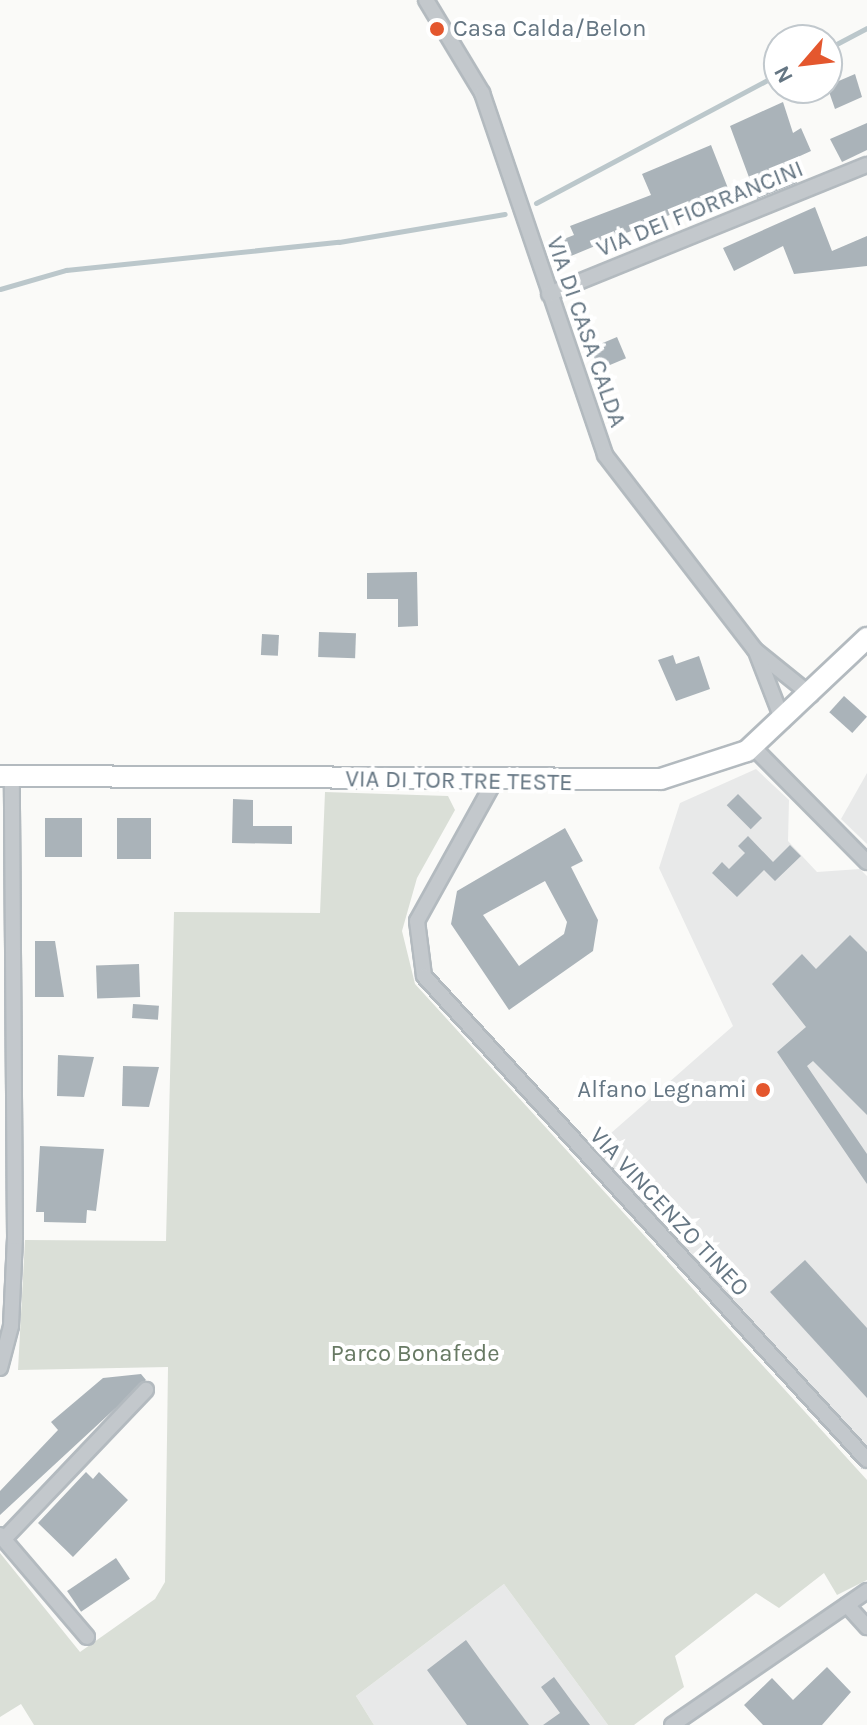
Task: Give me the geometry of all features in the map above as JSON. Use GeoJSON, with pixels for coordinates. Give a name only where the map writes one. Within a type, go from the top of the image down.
{"type":"FeatureCollection","features":[{"type":"Feature","properties":{"kind":"street","name":"VIA DI CASA CALDA"},"geometry":{"type":"LineString","coordinates":[[426,0],[482,93],[549,294],[615,472],[755,650],[811,695]]}},
{"type":"Feature","properties":{"kind":"street","name":"VIA DEI FIORRANCINI"},"geometry":{"type":"LineString","coordinates":[[549,294],[867,165]]}},
{"type":"Feature","properties":{"kind":"street","name":"VIA DI TOR TRE TESTE"},"geometry":{"type":"LineString","coordinates":[[6,776],[494,782],[661,779],[713,767],[753,747],[811,695],[867,638]]}},
{"type":"Feature","properties":{"kind":"street","name":"VIA DI CASA CALDA"},"geometry":{"type":"LineString","coordinates":[[755,650],[783,721]]}},
{"type":"Feature","properties":{"kind":"street"},"geometry":{"type":"LineString","coordinates":[[753,747],[867,862]]}},
{"type":"Feature","properties":{"kind":"street"},"geometry":{"type":"LineString","coordinates":[[0,1368],[11,1326],[15,1237],[6,776]]}},
{"type":"Feature","properties":{"kind":"street","name":"VIA VINCENZO TINEO"},"geometry":{"type":"LineString","coordinates":[[494,782],[417,921],[424,976],[867,1460]]}},
{"type":"Feature","properties":{"kind":"street"},"geometry":{"type":"LineString","coordinates":[[87,1637],[2,1537],[146,1390]]}},
{"type":"Feature","properties":{"kind":"street"},"geometry":{"type":"LineString","coordinates":[[672,1725],[867,1591]]}},
{"type":"Feature","properties":{"kind":"street"},"geometry":{"type":"LineString","coordinates":[[847,1605],[867,1627]]}},
{"type":"Feature","properties":{"kind":"shaded area","name":"Alfano Legnami"},"geometry":{"type":"Polygon","coordinates":[[[756,769],[789,800],[788,841],[817,872],[860,869],[867,876],[867,1460],[586,1155],[733,1026],[659,868],[680,803],[756,769]]]}},
{"type":"Feature","properties":{"kind":"shaded area"},"geometry":{"type":"Polygon","coordinates":[[[867,773],[867,844],[841,819],[867,773]]]}},
{"type":"Feature","properties":{"kind":"shaded area"},"geometry":{"type":"Polygon","coordinates":[[[504,1584],[608,1725],[374,1725],[356,1696],[504,1584]]]}},
{"type":"Feature","properties":{"kind":"green space","name":"Parco Bonafede"},"geometry":{"type":"Polygon","coordinates":[[[325,792],[448,796],[455,810],[417,878],[402,931],[415,984],[867,1480],[867,1580],[837,1595],[824,1573],[779,1608],[756,1593],[675,1656],[684,1687],[634,1725],[608,1725],[504,1584],[356,1696],[374,1725],[34,1725],[21,1704],[0,1717],[0,1553],[80,1652],[155,1599],[165,1582],[168,1367],[18,1370],[25,1240],[166,1241],[174,912],[320,913],[325,792]]]}},
{"type":"Feature","properties":{"kind":"building"},"geometry":{"type":"Polygon","coordinates":[[[855,74],[862,97],[835,109],[833,104],[843,104],[843,79],[855,74]]]}},
{"type":"Feature","properties":{"kind":"building"},"geometry":{"type":"Polygon","coordinates":[[[784,104],[793,133],[801,128],[811,151],[789,161],[797,183],[757,199],[730,126],[784,104]]]}},
{"type":"Feature","properties":{"kind":"building"},"geometry":{"type":"Polygon","coordinates":[[[867,123],[867,150],[842,162],[830,139],[867,123]]]}},
{"type":"Feature","properties":{"kind":"building"},"geometry":{"type":"Polygon","coordinates":[[[711,145],[733,201],[700,214],[696,204],[571,256],[564,239],[574,235],[570,226],[651,195],[642,174],[711,145]]]}},
{"type":"Feature","properties":{"kind":"building"},"geometry":{"type":"Polygon","coordinates":[[[815,207],[832,251],[867,236],[867,266],[794,274],[783,246],[734,271],[723,248],[815,207]]]}},
{"type":"Feature","properties":{"kind":"building"},"geometry":{"type":"Polygon","coordinates":[[[617,337],[626,358],[599,370],[590,348],[617,337]]]}},
{"type":"Feature","properties":{"kind":"building"},"geometry":{"type":"Polygon","coordinates":[[[417,572],[418,626],[398,627],[398,599],[367,599],[367,573],[417,572]]]}},
{"type":"Feature","properties":{"kind":"building"},"geometry":{"type":"Polygon","coordinates":[[[319,632],[356,633],[355,658],[318,657],[319,632]]]}},
{"type":"Feature","properties":{"kind":"building"},"geometry":{"type":"Polygon","coordinates":[[[262,634],[279,635],[278,656],[261,655],[262,634]]]}},
{"type":"Feature","properties":{"kind":"building"},"geometry":{"type":"Polygon","coordinates":[[[673,655],[676,664],[699,656],[710,689],[676,701],[658,660],[673,655]]]}},
{"type":"Feature","properties":{"kind":"building"},"geometry":{"type":"Polygon","coordinates":[[[844,696],[867,717],[852,733],[829,712],[844,696]]]}},
{"type":"Feature","properties":{"kind":"building"},"geometry":{"type":"Polygon","coordinates":[[[738,794],[762,818],[751,829],[727,805],[738,794]]]}},
{"type":"Feature","properties":{"kind":"building"},"geometry":{"type":"Polygon","coordinates":[[[233,799],[253,800],[253,826],[292,826],[292,844],[232,843],[233,799]]]}},
{"type":"Feature","properties":{"kind":"building"},"geometry":{"type":"Polygon","coordinates":[[[45,818],[82,818],[82,857],[45,857],[45,818]]]}},
{"type":"Feature","properties":{"kind":"building"},"geometry":{"type":"Polygon","coordinates":[[[117,818],[151,818],[151,859],[117,859],[117,818]]]}},
{"type":"Feature","properties":{"kind":"building"},"geometry":{"type":"Polygon","coordinates":[[[565,828],[583,861],[571,867],[598,920],[593,951],[509,1010],[451,924],[457,891],[565,828]],[[545,881],[483,915],[519,966],[564,934],[567,922],[545,881]]]}},
{"type":"Feature","properties":{"kind":"building"},"geometry":{"type":"Polygon","coordinates":[[[748,836],[773,862],[790,845],[801,856],[775,881],[764,870],[737,897],[712,873],[722,862],[729,869],[745,853],[738,846],[748,836]]]}},
{"type":"Feature","properties":{"kind":"building"},"geometry":{"type":"Polygon","coordinates":[[[850,935],[867,952],[867,1115],[813,1061],[807,1066],[867,1154],[867,1184],[777,1052],[806,1027],[772,984],[802,954],[816,969],[850,935]]]}},
{"type":"Feature","properties":{"kind":"building"},"geometry":{"type":"Polygon","coordinates":[[[35,941],[55,941],[64,997],[35,997],[35,941]]]}},
{"type":"Feature","properties":{"kind":"building"},"geometry":{"type":"Polygon","coordinates":[[[139,964],[140,997],[97,998],[96,966],[139,964]]]}},
{"type":"Feature","properties":{"kind":"building"},"geometry":{"type":"Polygon","coordinates":[[[133,1004],[159,1006],[158,1020],[132,1018],[133,1004]]]}},
{"type":"Feature","properties":{"kind":"building"},"geometry":{"type":"Polygon","coordinates":[[[58,1055],[94,1057],[84,1097],[57,1096],[58,1055]]]}},
{"type":"Feature","properties":{"kind":"building"},"geometry":{"type":"Polygon","coordinates":[[[123,1066],[159,1067],[149,1107],[122,1106],[123,1066]]]}},
{"type":"Feature","properties":{"kind":"building"},"geometry":{"type":"Polygon","coordinates":[[[40,1146],[104,1149],[96,1211],[87,1210],[86,1223],[44,1222],[44,1212],[36,1212],[40,1146]]]}},
{"type":"Feature","properties":{"kind":"building"},"geometry":{"type":"Polygon","coordinates":[[[805,1260],[867,1328],[867,1398],[770,1292],[805,1260]]]}},
{"type":"Feature","properties":{"kind":"building"},"geometry":{"type":"Polygon","coordinates":[[[141,1374],[146,1380],[0,1515],[0,1491],[58,1430],[51,1422],[103,1378],[141,1374]]]}},
{"type":"Feature","properties":{"kind":"building"},"geometry":{"type":"Polygon","coordinates":[[[86,1472],[93,1479],[99,1472],[128,1500],[73,1557],[38,1523],[86,1472]]]}},
{"type":"Feature","properties":{"kind":"building"},"geometry":{"type":"Polygon","coordinates":[[[116,1558],[130,1579],[81,1612],[67,1591],[116,1558]]]}},
{"type":"Feature","properties":{"kind":"building"},"geometry":{"type":"Polygon","coordinates":[[[466,1640],[529,1725],[467,1725],[427,1670],[466,1640]]]}},
{"type":"Feature","properties":{"kind":"building"},"geometry":{"type":"Polygon","coordinates":[[[827,1667],[851,1692],[822,1725],[763,1725],[744,1705],[772,1678],[793,1700],[827,1667]]]}},
{"type":"Feature","properties":{"kind":"building"},"geometry":{"type":"Polygon","coordinates":[[[554,1677],[590,1725],[543,1725],[560,1713],[541,1687],[554,1677]]]}},
{"type":"Feature","properties":{"kind":"waterway"},"geometry":{"type":"LineString","coordinates":[[843,41],[867,28]]}},
{"type":"Feature","properties":{"kind":"waterway"},"geometry":{"type":"LineString","coordinates":[[536,203],[763,82]]}},
{"type":"Feature","properties":{"kind":"waterway"},"geometry":{"type":"LineString","coordinates":[[0,289],[66,270],[339,242],[505,214]]}},
{"type":"Feature","properties":{"kind":"place","name":"Casa Calda/Belon"},"geometry":{"type":"Point","coordinates":[437,29]}},
{"type":"Feature","properties":{"kind":"place","name":"Alfano Legnami"},"geometry":{"type":"Point","coordinates":[763,1090]}}]}
